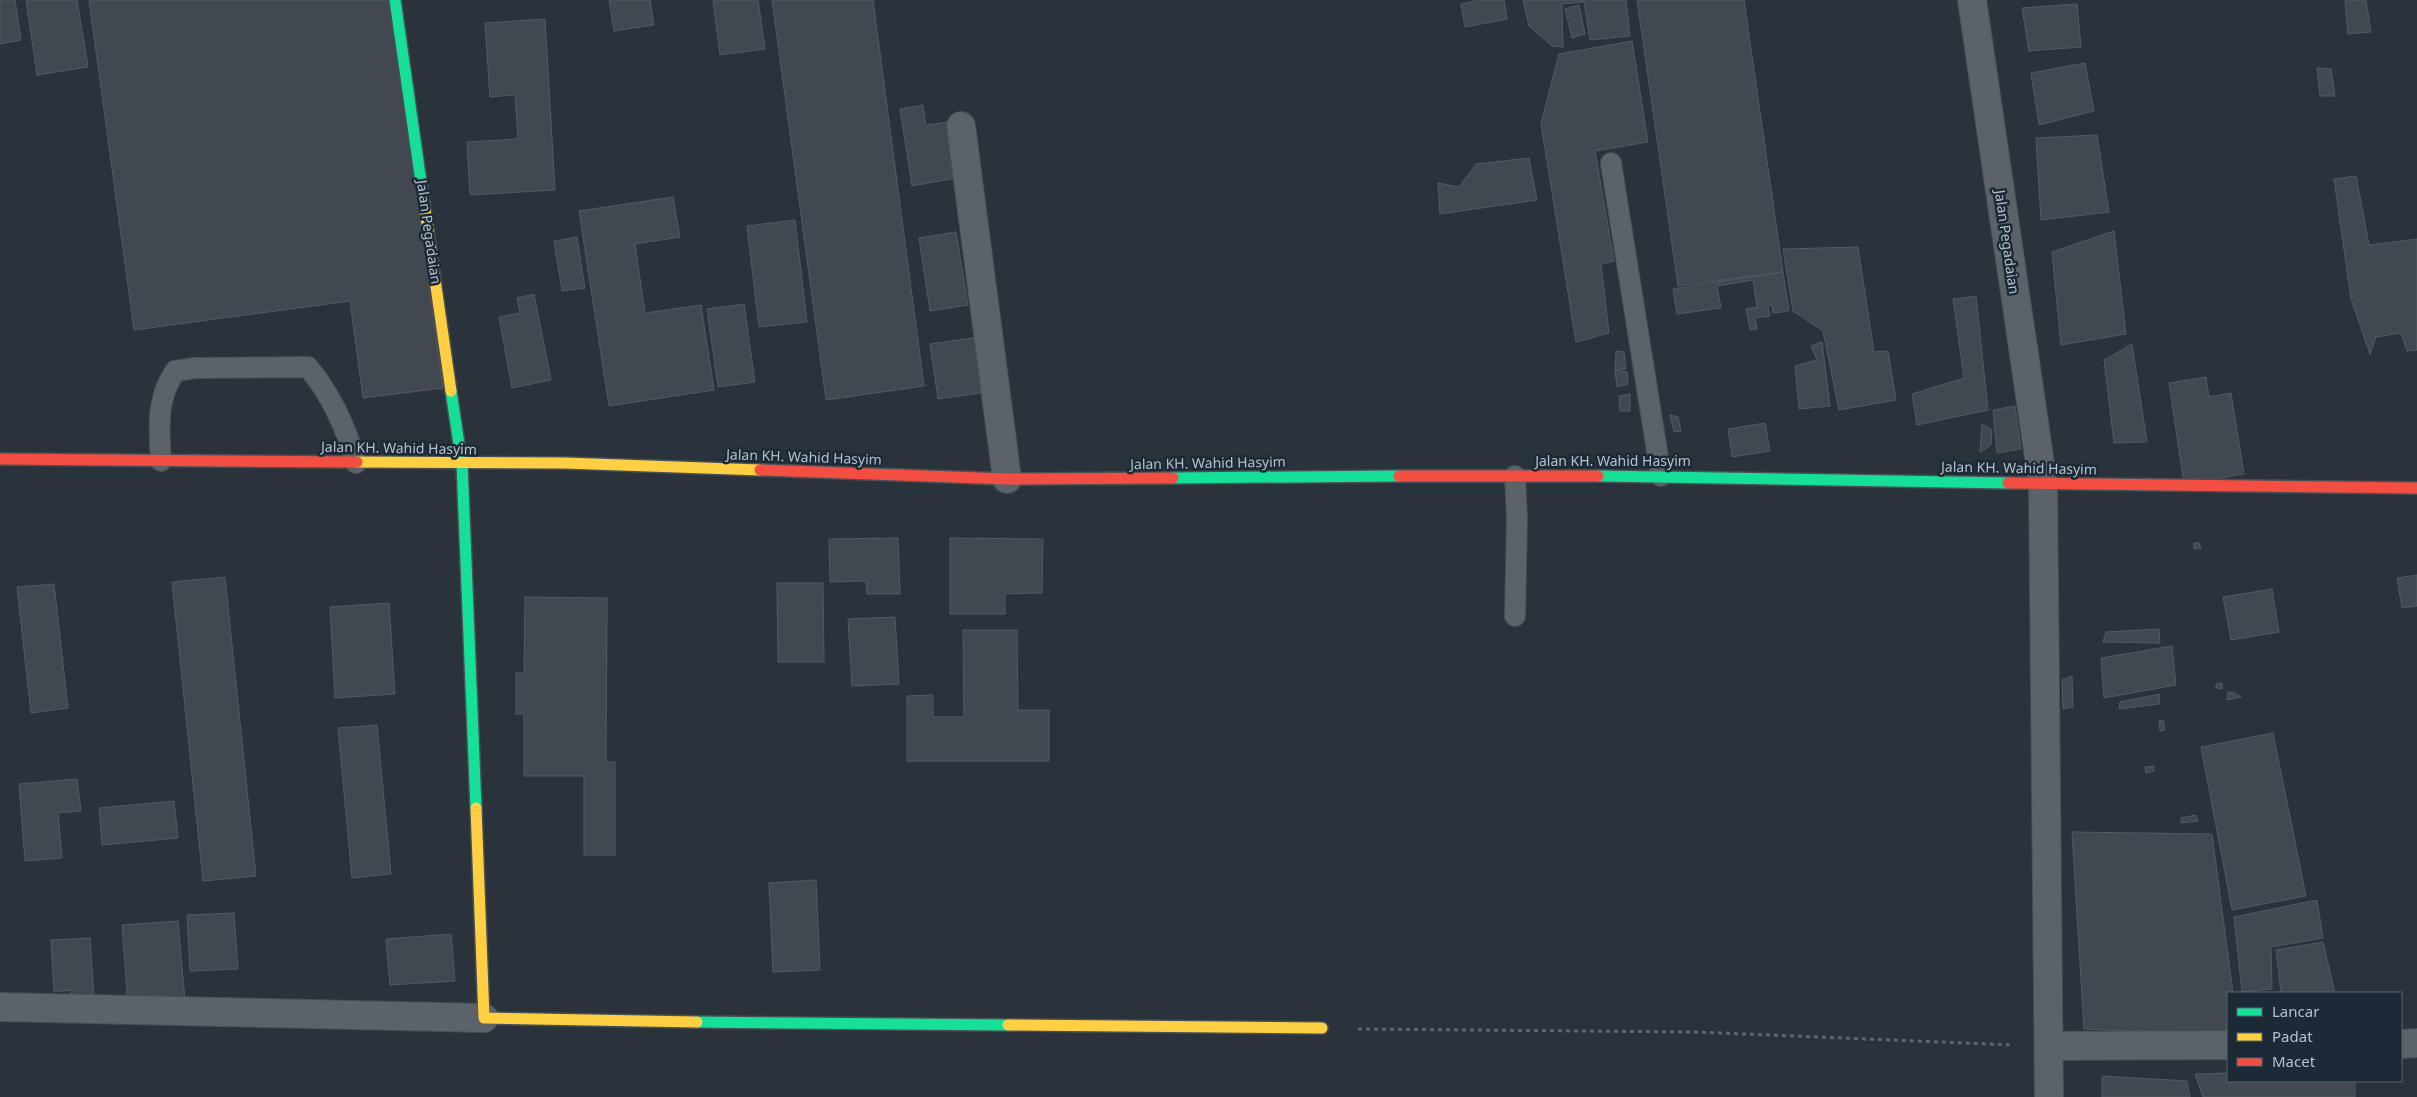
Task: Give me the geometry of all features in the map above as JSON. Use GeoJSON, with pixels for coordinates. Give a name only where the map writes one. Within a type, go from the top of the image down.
{"type":"FeatureCollection","features":[{"type":"Feature","properties":{"kind":"main road","name":"Jalan Pegadaian"},"geometry":{"type":"LineString","coordinates":[[395,0],[462,464],[484,1018]]}},
{"type":"Feature","properties":{"kind":"main road","name":"Jalan KH. Wahid Hasyim"},"geometry":{"type":"LineString","coordinates":[[0,459],[574,464],[1007,479],[1661,476],[2043,484],[2417,488]]}},
{"type":"Feature","properties":{"kind":"main road"},"geometry":{"type":"LineString","coordinates":[[484,1018],[760,1023],[1322,1028]]}},
{"type":"Feature","properties":{"kind":"street","name":"Jalan Pegadaian"},"geometry":{"type":"LineString","coordinates":[[1972,0],[2043,484],[2049,1097]]}},
{"type":"Feature","properties":{"kind":"street"},"geometry":{"type":"LineString","coordinates":[[961,126],[1007,479]]}},
{"type":"Feature","properties":{"kind":"street"},"geometry":{"type":"LineString","coordinates":[[0,1007],[484,1018]]}},
{"type":"Feature","properties":{"kind":"street"},"geometry":{"type":"LineString","coordinates":[[2402,1044],[2417,1043]]}},
{"type":"Feature","properties":{"kind":"street"},"geometry":{"type":"LineString","coordinates":[[2050,1046],[2227,1045]]}},
{"type":"Feature","properties":{"kind":"lane"},"geometry":{"type":"LineString","coordinates":[[1611,163],[1661,476]]}},
{"type":"Feature","properties":{"kind":"lane"},"geometry":{"type":"LineString","coordinates":[[161,461],[160,410],[165,386],[175,371],[195,368],[308,367],[322,383],[339,413],[356,463]]}},
{"type":"Feature","properties":{"kind":"lane"},"geometry":{"type":"LineString","coordinates":[[1515,476],[1517,518],[1515,616]]}},
{"type":"Feature","properties":{"kind":"path"},"geometry":{"type":"LineString","coordinates":[[1322,1028],[1696,1032],[2050,1046]]}},
{"type":"Feature","properties":{"kind":"building"},"geometry":{"type":"Polygon","coordinates":[[[0,0],[15,0],[21,40],[0,44],[0,0]]]}},
{"type":"Feature","properties":{"kind":"building"},"geometry":{"type":"Polygon","coordinates":[[[26,0],[77,0],[88,67],[37,75],[26,0]]]}},
{"type":"Feature","properties":{"kind":"building"},"geometry":{"type":"Polygon","coordinates":[[[89,0],[390,0],[443,388],[363,398],[350,301],[134,330],[89,0]]]}},
{"type":"Feature","properties":{"kind":"building"},"geometry":{"type":"Polygon","coordinates":[[[609,0],[650,0],[654,25],[614,31],[609,0]]]}},
{"type":"Feature","properties":{"kind":"building"},"geometry":{"type":"Polygon","coordinates":[[[713,0],[758,0],[765,49],[720,55],[713,0]]]}},
{"type":"Feature","properties":{"kind":"building"},"geometry":{"type":"Polygon","coordinates":[[[772,0],[873,0],[924,386],[826,400],[772,0]]]}},
{"type":"Feature","properties":{"kind":"building"},"geometry":{"type":"Polygon","coordinates":[[[1479,0],[1504,0],[1507,19],[1465,27],[1461,4],[1479,0]]]}},
{"type":"Feature","properties":{"kind":"building"},"geometry":{"type":"Polygon","coordinates":[[[1523,0],[1626,0],[1630,36],[1590,40],[1584,2],[1562,4],[1563,47],[1552,46],[1529,26],[1523,0]]]}},
{"type":"Feature","properties":{"kind":"building"},"geometry":{"type":"Polygon","coordinates":[[[1637,0],[1744,0],[1783,272],[1678,286],[1637,0]]]}},
{"type":"Feature","properties":{"kind":"building"},"geometry":{"type":"Polygon","coordinates":[[[2345,0],[2366,0],[2371,32],[2348,34],[2345,0]]]}},
{"type":"Feature","properties":{"kind":"building"},"geometry":{"type":"Polygon","coordinates":[[[2077,4],[2081,47],[2029,51],[2022,8],[2077,4]]]}},
{"type":"Feature","properties":{"kind":"building"},"geometry":{"type":"Polygon","coordinates":[[[1579,5],[1585,34],[1572,38],[1565,9],[1579,5]]]}},
{"type":"Feature","properties":{"kind":"building"},"geometry":{"type":"Polygon","coordinates":[[[545,19],[555,190],[470,195],[467,142],[518,139],[515,95],[490,97],[485,23],[545,19]]]}},
{"type":"Feature","properties":{"kind":"building"},"geometry":{"type":"Polygon","coordinates":[[[1632,41],[1648,142],[1595,151],[1614,261],[1601,264],[1609,333],[1576,342],[1541,124],[1559,54],[1632,41]]]}},
{"type":"Feature","properties":{"kind":"building"},"geometry":{"type":"Polygon","coordinates":[[[2085,63],[2094,111],[2039,125],[2031,73],[2085,63]]]}},
{"type":"Feature","properties":{"kind":"building"},"geometry":{"type":"Polygon","coordinates":[[[2317,68],[2331,69],[2335,96],[2320,96],[2317,68]]]}},
{"type":"Feature","properties":{"kind":"building"},"geometry":{"type":"Polygon","coordinates":[[[923,105],[926,125],[948,122],[957,178],[912,186],[900,109],[923,105]]]}},
{"type":"Feature","properties":{"kind":"building"},"geometry":{"type":"Polygon","coordinates":[[[2097,135],[2109,212],[2041,220],[2036,138],[2097,135]]]}},
{"type":"Feature","properties":{"kind":"building"},"geometry":{"type":"Polygon","coordinates":[[[1529,158],[1537,200],[1440,214],[1438,183],[1459,187],[1476,164],[1529,158]]]}},
{"type":"Feature","properties":{"kind":"building"},"geometry":{"type":"Polygon","coordinates":[[[2356,176],[2369,245],[2417,239],[2417,350],[2407,351],[2401,333],[2376,337],[2370,354],[2351,299],[2334,179],[2356,176]]]}},
{"type":"Feature","properties":{"kind":"building"},"geometry":{"type":"Polygon","coordinates":[[[673,197],[680,237],[635,244],[645,313],[701,305],[714,390],[609,406],[579,211],[673,197]]]}},
{"type":"Feature","properties":{"kind":"building"},"geometry":{"type":"Polygon","coordinates":[[[795,220],[807,322],[759,327],[747,226],[795,220]]]}},
{"type":"Feature","properties":{"kind":"building"},"geometry":{"type":"Polygon","coordinates":[[[2114,231],[2126,334],[2061,345],[2052,252],[2114,231]]]}},
{"type":"Feature","properties":{"kind":"building"},"geometry":{"type":"Polygon","coordinates":[[[956,232],[968,305],[930,311],[919,238],[956,232]]]}},
{"type":"Feature","properties":{"kind":"building"},"geometry":{"type":"Polygon","coordinates":[[[577,237],[585,288],[562,291],[554,241],[577,237]]]}},
{"type":"Feature","properties":{"kind":"building"},"geometry":{"type":"Polygon","coordinates":[[[1858,247],[1874,352],[1888,351],[1896,400],[1839,410],[1823,331],[1793,311],[1783,249],[1858,247]]]}},
{"type":"Feature","properties":{"kind":"building"},"geometry":{"type":"Polygon","coordinates":[[[1783,272],[1789,311],[1773,313],[1772,305],[1768,306],[1770,316],[1755,318],[1757,329],[1750,330],[1746,309],[1757,307],[1753,280],[1717,286],[1721,308],[1677,314],[1673,289],[1783,272]]]}},
{"type":"Feature","properties":{"kind":"building"},"geometry":{"type":"Polygon","coordinates":[[[534,294],[551,380],[512,388],[499,317],[520,313],[517,298],[534,294]]]}},
{"type":"Feature","properties":{"kind":"building"},"geometry":{"type":"Polygon","coordinates":[[[1976,296],[1988,410],[1917,425],[1912,394],[1964,378],[1953,299],[1976,296]]]}},
{"type":"Feature","properties":{"kind":"building"},"geometry":{"type":"Polygon","coordinates":[[[744,304],[755,382],[718,387],[707,309],[744,304]]]}},
{"type":"Feature","properties":{"kind":"building"},"geometry":{"type":"Polygon","coordinates":[[[980,337],[988,392],[938,399],[930,344],[980,337]]]}},
{"type":"Feature","properties":{"kind":"building"},"geometry":{"type":"Polygon","coordinates":[[[1822,342],[1830,406],[1799,409],[1795,366],[1817,360],[1811,346],[1822,342]]]}},
{"type":"Feature","properties":{"kind":"building"},"geometry":{"type":"Polygon","coordinates":[[[2132,344],[2147,442],[2114,443],[2104,360],[2132,344]]]}},
{"type":"Feature","properties":{"kind":"building"},"geometry":{"type":"Polygon","coordinates":[[[1616,351],[1624,352],[1626,369],[1615,370],[1616,351]]]}},
{"type":"Feature","properties":{"kind":"building"},"geometry":{"type":"Polygon","coordinates":[[[1615,370],[1627,372],[1628,384],[1617,387],[1615,370]]]}},
{"type":"Feature","properties":{"kind":"building"},"geometry":{"type":"Polygon","coordinates":[[[2206,377],[2209,397],[2231,393],[2244,474],[2184,484],[2169,383],[2206,377]]]}},
{"type":"Feature","properties":{"kind":"building"},"geometry":{"type":"Polygon","coordinates":[[[1630,394],[1630,411],[1620,411],[1619,396],[1630,394]]]}},
{"type":"Feature","properties":{"kind":"building"},"geometry":{"type":"Polygon","coordinates":[[[2015,406],[2021,449],[1997,453],[1993,410],[2015,406]]]}},
{"type":"Feature","properties":{"kind":"building"},"geometry":{"type":"Polygon","coordinates":[[[1670,415],[1678,417],[1681,431],[1674,432],[1670,415]]]}},
{"type":"Feature","properties":{"kind":"building"},"geometry":{"type":"Polygon","coordinates":[[[1765,423],[1770,451],[1732,457],[1728,429],[1765,423]]]}},
{"type":"Feature","properties":{"kind":"building"},"geometry":{"type":"Polygon","coordinates":[[[1982,424],[1992,430],[1991,445],[1980,452],[1982,424]]]}},
{"type":"Feature","properties":{"kind":"building"},"geometry":{"type":"Polygon","coordinates":[[[898,538],[900,594],[867,594],[866,581],[830,582],[829,539],[898,538]]]}},
{"type":"Feature","properties":{"kind":"building"},"geometry":{"type":"Polygon","coordinates":[[[950,538],[1043,539],[1042,593],[1005,594],[1005,614],[950,614],[950,538]]]}},
{"type":"Feature","properties":{"kind":"building"},"geometry":{"type":"Polygon","coordinates":[[[2194,543],[2199,543],[2201,548],[2194,549],[2194,543]]]}},
{"type":"Feature","properties":{"kind":"building"},"geometry":{"type":"Polygon","coordinates":[[[2417,575],[2417,606],[2402,608],[2397,578],[2417,575]]]}},
{"type":"Feature","properties":{"kind":"building"},"geometry":{"type":"Polygon","coordinates":[[[225,577],[256,876],[203,881],[172,582],[225,577]]]}},
{"type":"Feature","properties":{"kind":"building"},"geometry":{"type":"Polygon","coordinates":[[[777,583],[823,583],[824,662],[778,662],[777,583]]]}},
{"type":"Feature","properties":{"kind":"building"},"geometry":{"type":"Polygon","coordinates":[[[54,584],[68,708],[31,713],[17,587],[54,584]]]}},
{"type":"Feature","properties":{"kind":"building"},"geometry":{"type":"Polygon","coordinates":[[[2272,589],[2279,632],[2231,640],[2223,597],[2272,589]]]}},
{"type":"Feature","properties":{"kind":"building"},"geometry":{"type":"Polygon","coordinates":[[[525,597],[607,598],[606,762],[615,762],[615,855],[584,855],[584,776],[524,776],[524,714],[516,714],[516,673],[524,673],[525,597]]]}},
{"type":"Feature","properties":{"kind":"building"},"geometry":{"type":"Polygon","coordinates":[[[389,603],[395,694],[335,698],[330,607],[389,603]]]}},
{"type":"Feature","properties":{"kind":"building"},"geometry":{"type":"Polygon","coordinates":[[[895,617],[899,684],[852,686],[848,619],[895,617]]]}},
{"type":"Feature","properties":{"kind":"building"},"geometry":{"type":"Polygon","coordinates":[[[2159,629],[2160,643],[2103,642],[2106,632],[2159,629]]]}},
{"type":"Feature","properties":{"kind":"building"},"geometry":{"type":"Polygon","coordinates":[[[963,630],[1017,630],[1018,710],[1049,710],[1049,761],[907,761],[907,696],[933,695],[933,717],[964,717],[963,630]]]}},
{"type":"Feature","properties":{"kind":"building"},"geometry":{"type":"Polygon","coordinates":[[[2172,646],[2176,685],[2104,698],[2101,658],[2172,646]]]}},
{"type":"Feature","properties":{"kind":"building"},"geometry":{"type":"Polygon","coordinates":[[[2072,676],[2073,707],[2063,709],[2062,680],[2072,676]]]}},
{"type":"Feature","properties":{"kind":"building"},"geometry":{"type":"Polygon","coordinates":[[[2222,683],[2222,689],[2216,688],[2216,684],[2222,683]]]}},
{"type":"Feature","properties":{"kind":"building"},"geometry":{"type":"Polygon","coordinates":[[[2228,692],[2235,693],[2241,697],[2227,700],[2228,692]]]}},
{"type":"Feature","properties":{"kind":"building"},"geometry":{"type":"Polygon","coordinates":[[[2160,694],[2159,704],[2119,709],[2120,702],[2160,694]]]}},
{"type":"Feature","properties":{"kind":"building"},"geometry":{"type":"Polygon","coordinates":[[[2163,720],[2165,730],[2160,731],[2159,721],[2163,720]]]}},
{"type":"Feature","properties":{"kind":"building"},"geometry":{"type":"Polygon","coordinates":[[[377,725],[391,874],[352,878],[338,728],[377,725]]]}},
{"type":"Feature","properties":{"kind":"building"},"geometry":{"type":"Polygon","coordinates":[[[2273,733],[2306,896],[2232,910],[2201,747],[2273,733]]]}},
{"type":"Feature","properties":{"kind":"building"},"geometry":{"type":"Polygon","coordinates":[[[2154,766],[2154,771],[2146,773],[2145,767],[2154,766]]]}},
{"type":"Feature","properties":{"kind":"building"},"geometry":{"type":"Polygon","coordinates":[[[77,779],[81,811],[58,813],[62,858],[25,861],[19,784],[77,779]]]}},
{"type":"Feature","properties":{"kind":"building"},"geometry":{"type":"Polygon","coordinates":[[[174,801],[178,838],[102,845],[99,808],[174,801]]]}},
{"type":"Feature","properties":{"kind":"building"},"geometry":{"type":"Polygon","coordinates":[[[2196,815],[2198,821],[2181,823],[2181,818],[2196,815]]]}},
{"type":"Feature","properties":{"kind":"building"},"geometry":{"type":"Polygon","coordinates":[[[2072,832],[2212,834],[2233,992],[2227,992],[2227,1035],[2084,1029],[2072,832]]]}},
{"type":"Feature","properties":{"kind":"building"},"geometry":{"type":"Polygon","coordinates":[[[816,880],[820,970],[773,972],[769,883],[816,880]]]}},
{"type":"Feature","properties":{"kind":"building"},"geometry":{"type":"Polygon","coordinates":[[[2317,900],[2323,938],[2271,947],[2272,989],[2242,992],[2234,917],[2317,900]]]}},
{"type":"Feature","properties":{"kind":"building"},"geometry":{"type":"Polygon","coordinates":[[[234,913],[238,969],[190,971],[187,915],[234,913]]]}},
{"type":"Feature","properties":{"kind":"building"},"geometry":{"type":"Polygon","coordinates":[[[178,921],[185,1001],[128,1006],[122,925],[178,921]]]}},
{"type":"Feature","properties":{"kind":"building"},"geometry":{"type":"Polygon","coordinates":[[[451,934],[455,981],[390,985],[386,939],[451,934]]]}},
{"type":"Feature","properties":{"kind":"building"},"geometry":{"type":"Polygon","coordinates":[[[90,938],[94,998],[71,999],[70,990],[54,992],[51,940],[90,938]]]}},
{"type":"Feature","properties":{"kind":"building"},"geometry":{"type":"Polygon","coordinates":[[[2323,942],[2335,992],[2281,992],[2276,950],[2323,942]]]}},
{"type":"Feature","properties":{"kind":"building"},"geometry":{"type":"Polygon","coordinates":[[[2227,1073],[2227,1082],[2355,1082],[2355,1097],[2203,1097],[2195,1074],[2227,1073]]]}},
{"type":"Feature","properties":{"kind":"building"},"geometry":{"type":"Polygon","coordinates":[[[2102,1076],[2187,1081],[2190,1097],[2102,1097],[2102,1076]]]}},
{"type":"Feature","properties":{"kind":"traffic: fast"},"geometry":{"type":"LineString","coordinates":[[395,0],[424,203]]}},
{"type":"Feature","properties":{"kind":"traffic: fast"},"geometry":{"type":"LineString","coordinates":[[451,391],[462,464],[476,808]]}},
{"type":"Feature","properties":{"kind":"traffic: fast"},"geometry":{"type":"LineString","coordinates":[[1173,478],[1399,476]]}},
{"type":"Feature","properties":{"kind":"traffic: fast"},"geometry":{"type":"LineString","coordinates":[[1598,476],[2008,483]]}},
{"type":"Feature","properties":{"kind":"traffic: fast"},"geometry":{"type":"LineString","coordinates":[[697,1022],[1008,1025]]}},
{"type":"Feature","properties":{"kind":"traffic: slow"},"geometry":{"type":"LineString","coordinates":[[424,203],[451,391]]}},
{"type":"Feature","properties":{"kind":"traffic: slow"},"geometry":{"type":"LineString","coordinates":[[357,462],[565,463],[760,470]]}},
{"type":"Feature","properties":{"kind":"traffic: slow"},"geometry":{"type":"LineString","coordinates":[[476,808],[484,1018],[697,1022]]}},
{"type":"Feature","properties":{"kind":"traffic: slow"},"geometry":{"type":"LineString","coordinates":[[1008,1025],[1322,1028]]}},
{"type":"Feature","properties":{"kind":"traffic: jam"},"geometry":{"type":"LineString","coordinates":[[0,459],[357,462]]}},
{"type":"Feature","properties":{"kind":"traffic: jam"},"geometry":{"type":"LineString","coordinates":[[760,470],[1007,479],[1173,478]]}},
{"type":"Feature","properties":{"kind":"traffic: jam"},"geometry":{"type":"LineString","coordinates":[[1399,476],[1598,476]]}},
{"type":"Feature","properties":{"kind":"traffic: jam"},"geometry":{"type":"LineString","coordinates":[[2008,483],[2417,488]]}}]}
